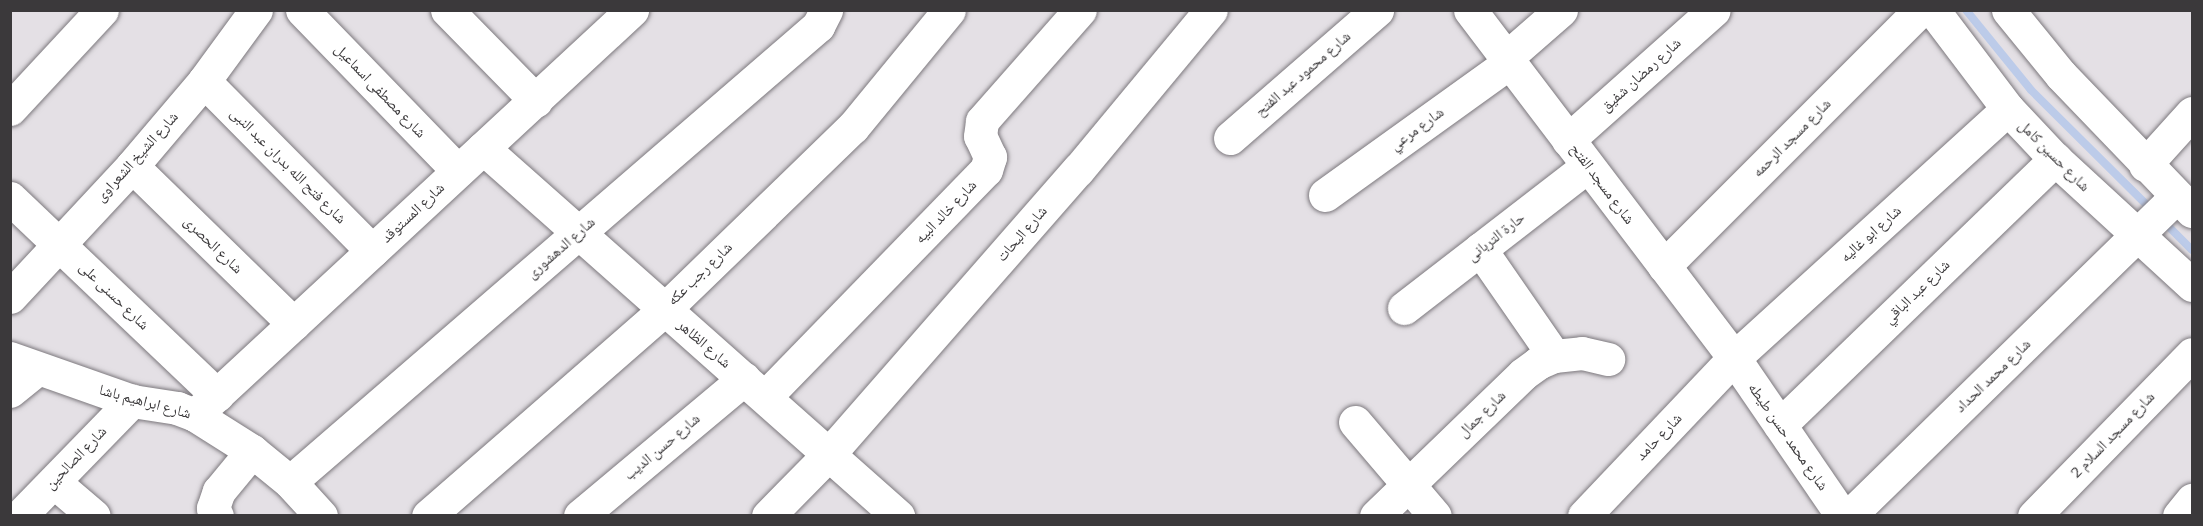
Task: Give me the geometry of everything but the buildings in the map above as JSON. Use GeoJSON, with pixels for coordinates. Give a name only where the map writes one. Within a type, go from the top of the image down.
{"type":"FeatureCollection","features":[{"type":"Feature","properties":{"kind":"street"},"geometry":{"type":"LineString","coordinates":[[10,109],[102,10]]}},
{"type":"Feature","properties":{"kind":"street","name":"شارع الشيخ الشعراوى"},"geometry":{"type":"LineString","coordinates":[[10,297],[132,166],[204,81],[256,10]]}},
{"type":"Feature","properties":{"kind":"street","name":"شارع مصطفى اسماعيل"},"geometry":{"type":"LineString","coordinates":[[302,10],[458,171]]}},
{"type":"Feature","properties":{"kind":"street"},"geometry":{"type":"LineString","coordinates":[[447,10],[536,101]]}},
{"type":"Feature","properties":{"kind":"street","name":"شارع الدهشورى"},"geometry":{"type":"LineString","coordinates":[[290,482],[818,26],[826,10]]}},
{"type":"Feature","properties":{"kind":"street","name":"شارع رجب عكه"},"geometry":{"type":"LineString","coordinates":[[437,513],[665,309],[853,127],[949,10]]}},
{"type":"Feature","properties":{"kind":"street","name":"شارع خالد البيه"},"geometry":{"type":"LineString","coordinates":[[754,388],[986,170],[990,157],[980,136],[982,121],[1080,10]]}},
{"type":"Feature","properties":{"kind":"street","name":"شارع البحات"},"geometry":{"type":"LineString","coordinates":[[768,516],[830,454],[1078,170],[1210,10]]}},
{"type":"Feature","properties":{"kind":"street","name":"شارع محمود عبد الفتح"},"geometry":{"type":"LineString","coordinates":[[1230,138],[1377,10]]}},
{"type":"Feature","properties":{"kind":"street","name":"شارع مسجد الفتح"},"geometry":{"type":"LineString","coordinates":[[1470,10],[1734,358]]}},
{"type":"Feature","properties":{"kind":"street","name":"شارع مرعي"},"geometry":{"type":"LineString","coordinates":[[1325,195],[1507,60],[1561,10]]}},
{"type":"Feature","properties":{"kind":"street","name":"شارع رمضان شفيق"},"geometry":{"type":"LineString","coordinates":[[1568,140],[1714,10]]}},
{"type":"Feature","properties":{"kind":"street","name":"شارع مسجد الرحمه"},"geometry":{"type":"LineString","coordinates":[[1664,266],[1920,10]]}},
{"type":"Feature","properties":{"kind":"street","name":"شارع حسين كامل"},"geometry":{"type":"LineString","coordinates":[[1933,10],[2008,109],[2055,159],[2137,237],[2193,285]]}},
{"type":"Feature","properties":{"kind":"street"},"geometry":{"type":"LineString","coordinates":[[2008,10],[2061,75],[2145,165],[2185,204]]}},
{"type":"Feature","properties":{"kind":"street","name":"شارع المستوقد"},"geometry":{"type":"LineString","coordinates":[[206,405],[631,11]]}},
{"type":"Feature","properties":{"kind":"street","name":"شارع فتح الله بدران عبد النبى"},"geometry":{"type":"LineString","coordinates":[[204,81],[372,251]]}},
{"type":"Feature","properties":{"kind":"street","name":"شارع ابو غاليه"},"geometry":{"type":"LineString","coordinates":[[1734,358],[2008,109]]}},
{"type":"Feature","properties":{"kind":"street"},"geometry":{"type":"LineString","coordinates":[[2145,165],[2193,113]]}},
{"type":"Feature","properties":{"kind":"street","name":"شارع الظاهر"},"geometry":{"type":"LineString","coordinates":[[483,148],[898,516]]}},
{"type":"Feature","properties":{"kind":"street","name":"شارع عبد الباقي"},"geometry":{"type":"LineString","coordinates":[[1780,425],[2055,159]]}},
{"type":"Feature","properties":{"kind":"street","name":"شارع الحصرى"},"geometry":{"type":"LineString","coordinates":[[132,166],[294,324]]}},
{"type":"Feature","properties":{"kind":"street","name":"حارة التربانى"},"geometry":{"type":"LineString","coordinates":[[1404,309],[1588,166]]}},
{"type":"Feature","properties":{"kind":"street","name":"شارع حسنى على"},"geometry":{"type":"LineString","coordinates":[[10,198],[58,243],[206,405]]}},
{"type":"Feature","properties":{"kind":"street","name":"شارع محمد الحداد"},"geometry":{"type":"LineString","coordinates":[[1834,511],[2137,237],[2185,204]]}},
{"type":"Feature","properties":{"kind":"street"},"geometry":{"type":"LineString","coordinates":[[1480,249],[1554,356]]}},
{"type":"Feature","properties":{"kind":"street","name":"شارع جمال"},"geometry":{"type":"LineString","coordinates":[[1376,516],[1523,374],[1538,363],[1554,356],[1582,353],[1608,359]]}},
{"type":"Feature","properties":{"kind":"street","name":"شارع مسجد السلام 2"},"geometry":{"type":"LineString","coordinates":[[2034,516],[2193,354]]}},
{"type":"Feature","properties":{"kind":"street","name":"شارع محمد حسن طيطه"},"geometry":{"type":"LineString","coordinates":[[1734,358],[1780,425],[1834,511]]}},
{"type":"Feature","properties":{"kind":"street","name":"شارع حامد"},"geometry":{"type":"LineString","coordinates":[[1584,516],[1734,358]]}},
{"type":"Feature","properties":{"kind":"street"},"geometry":{"type":"LineString","coordinates":[[10,391],[24,363]]}},
{"type":"Feature","properties":{"kind":"street","name":"شارع ابراهيم باشا"},"geometry":{"type":"LineString","coordinates":[[24,363],[132,401],[177,408],[206,405],[252,452],[290,482],[321,516]]}},
{"type":"Feature","properties":{"kind":"street","name":"شارع حسن الديب"},"geometry":{"type":"LineString","coordinates":[[580,516],[754,388]]}},
{"type":"Feature","properties":{"kind":"street","name":"شارع الصالحين"},"geometry":{"type":"LineString","coordinates":[[20,516],[132,401]]}},
{"type":"Feature","properties":{"kind":"street"},"geometry":{"type":"LineString","coordinates":[[1355,422],[1435,516]]}},
{"type":"Feature","properties":{"kind":"street"},"geometry":{"type":"LineString","coordinates":[[217,516],[214,504],[219,490],[252,452]]}},
{"type":"Feature","properties":{"kind":"street"},"geometry":{"type":"LineString","coordinates":[[54,482],[94,516]]}},
{"type":"Feature","properties":{"kind":"street"},"geometry":{"type":"LineString","coordinates":[[2179,516],[2193,500]]}},
{"type":"Feature","properties":{"kind":"waterway"},"geometry":{"type":"LineString","coordinates":[[1966,10],[2031,90],[2154,212]]}},
{"type":"Feature","properties":{"kind":"waterway"},"geometry":{"type":"LineString","coordinates":[[2163,221],[2192,250]]}}]}
